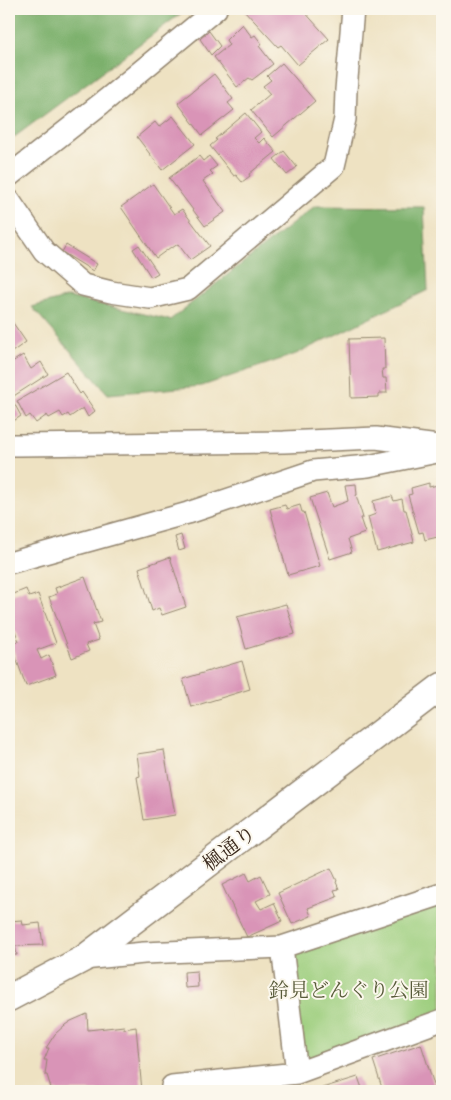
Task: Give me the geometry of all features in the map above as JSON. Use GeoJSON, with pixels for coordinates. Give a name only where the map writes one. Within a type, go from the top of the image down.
{"type":"FeatureCollection","features":[{"type":"Feature","properties":{"kind":"street"},"geometry":{"type":"LineString","coordinates":[[9,176],[107,99],[216,9]]}},
{"type":"Feature","properties":{"kind":"street"},"geometry":{"type":"LineString","coordinates":[[9,200],[44,251],[83,285],[111,292],[150,298],[188,289],[334,166],[345,119],[353,9]]}},
{"type":"Feature","properties":{"kind":"street"},"geometry":{"type":"LineString","coordinates":[[9,444],[284,442],[376,438],[442,446]]}},
{"type":"Feature","properties":{"kind":"street"},"geometry":{"type":"LineString","coordinates":[[9,563],[188,513],[313,471],[368,466],[442,451]]}},
{"type":"Feature","properties":{"kind":"street","name":"楓通り"},"geometry":{"type":"LineString","coordinates":[[9,998],[83,959],[442,686]]}},
{"type":"Feature","properties":{"kind":"street"},"geometry":{"type":"LineString","coordinates":[[83,959],[144,952],[282,947],[442,894]]}},
{"type":"Feature","properties":{"kind":"street"},"geometry":{"type":"LineString","coordinates":[[282,947],[297,1073]]}},
{"type":"Feature","properties":{"kind":"street"},"geometry":{"type":"LineString","coordinates":[[173,1091],[172,1086],[297,1073],[442,1020]]}},
{"type":"Feature","properties":{"kind":"green space"},"geometry":{"type":"Polygon","coordinates":[[[9,9],[187,9],[9,141],[9,9]]]}},
{"type":"Feature","properties":{"kind":"green space"},"geometry":{"type":"Polygon","coordinates":[[[315,206],[424,207],[428,290],[296,354],[202,386],[108,394],[32,307],[68,297],[170,320],[315,206]]]}},
{"type":"Feature","properties":{"kind":"green space","name":"鈴見どんぐり公園"},"geometry":{"type":"Polygon","coordinates":[[[442,894],[442,1020],[297,1073],[282,947],[442,894]]]}},
{"type":"Feature","properties":{"kind":"building"},"geometry":{"type":"Polygon","coordinates":[[[243,9],[302,9],[329,39],[298,65],[281,45],[278,47],[243,9]]]}},
{"type":"Feature","properties":{"kind":"building"},"geometry":{"type":"Polygon","coordinates":[[[242,24],[252,37],[255,35],[262,44],[259,46],[273,64],[252,80],[249,78],[237,87],[214,57],[229,45],[226,40],[242,24]]]}},
{"type":"Feature","properties":{"kind":"building"},"geometry":{"type":"Polygon","coordinates":[[[209,31],[220,46],[211,55],[200,39],[209,31]]]}},
{"type":"Feature","properties":{"kind":"building"},"geometry":{"type":"Polygon","coordinates":[[[282,63],[315,101],[273,137],[251,110],[270,94],[263,86],[271,80],[267,76],[282,63]]]}},
{"type":"Feature","properties":{"kind":"building"},"geometry":{"type":"Polygon","coordinates":[[[214,74],[233,99],[228,103],[234,110],[202,135],[178,103],[214,74]]]}},
{"type":"Feature","properties":{"kind":"building"},"geometry":{"type":"Polygon","coordinates":[[[246,113],[261,132],[254,138],[259,143],[264,138],[276,152],[242,182],[236,175],[234,176],[210,146],[217,140],[215,139],[246,113]]]}},
{"type":"Feature","properties":{"kind":"building"},"geometry":{"type":"Polygon","coordinates":[[[173,116],[195,144],[162,170],[137,137],[155,122],[159,127],[173,116]]]}},
{"type":"Feature","properties":{"kind":"building"},"geometry":{"type":"Polygon","coordinates":[[[284,151],[297,167],[287,175],[274,159],[284,151]]]}},
{"type":"Feature","properties":{"kind":"building"},"geometry":{"type":"Polygon","coordinates":[[[199,156],[203,161],[209,156],[217,166],[210,171],[213,174],[203,181],[225,212],[205,226],[169,178],[199,156]]]}},
{"type":"Feature","properties":{"kind":"building"},"geometry":{"type":"Polygon","coordinates":[[[153,184],[174,214],[182,209],[210,246],[190,260],[178,244],[156,258],[121,207],[153,184]]]}},
{"type":"Feature","properties":{"kind":"building"},"geometry":{"type":"Polygon","coordinates":[[[66,245],[97,264],[93,271],[62,252],[66,245]]]}},
{"type":"Feature","properties":{"kind":"building"},"geometry":{"type":"Polygon","coordinates":[[[139,245],[158,273],[151,277],[133,249],[139,245]]]}},
{"type":"Feature","properties":{"kind":"building"},"geometry":{"type":"Polygon","coordinates":[[[9,317],[26,342],[9,354],[9,317]]]}},
{"type":"Feature","properties":{"kind":"building"},"geometry":{"type":"Polygon","coordinates":[[[384,338],[385,369],[382,369],[383,378],[386,378],[387,393],[379,393],[379,397],[351,398],[349,339],[384,338]]]}},
{"type":"Feature","properties":{"kind":"building"},"geometry":{"type":"Polygon","coordinates":[[[23,355],[31,369],[41,362],[48,374],[9,399],[9,364],[23,355]]]}},
{"type":"Feature","properties":{"kind":"building"},"geometry":{"type":"Polygon","coordinates":[[[66,372],[80,394],[82,392],[95,411],[88,417],[83,408],[70,417],[68,414],[63,417],[60,412],[49,418],[47,415],[36,423],[30,415],[26,418],[17,401],[66,372]]]}},
{"type":"Feature","properties":{"kind":"building"},"geometry":{"type":"Polygon","coordinates":[[[14,403],[21,416],[9,424],[9,407],[14,403]]]}},
{"type":"Feature","properties":{"kind":"building"},"geometry":{"type":"Polygon","coordinates":[[[429,483],[429,487],[442,484],[442,536],[425,540],[423,532],[419,533],[408,495],[412,494],[411,488],[429,483]]]}},
{"type":"Feature","properties":{"kind":"building"},"geometry":{"type":"Polygon","coordinates":[[[356,484],[356,495],[363,518],[360,518],[365,533],[348,539],[352,552],[330,559],[310,498],[327,493],[332,507],[348,501],[345,485],[356,484]]]}},
{"type":"Feature","properties":{"kind":"building"},"geometry":{"type":"Polygon","coordinates":[[[392,496],[394,501],[402,499],[414,542],[377,552],[368,517],[376,514],[373,501],[392,496]]]}},
{"type":"Feature","properties":{"kind":"building"},"geometry":{"type":"Polygon","coordinates":[[[285,505],[287,509],[300,505],[302,512],[304,512],[320,566],[288,575],[270,509],[285,505]]]}},
{"type":"Feature","properties":{"kind":"building"},"geometry":{"type":"Polygon","coordinates":[[[181,535],[185,549],[179,551],[175,537],[181,535]]]}},
{"type":"Feature","properties":{"kind":"building"},"geometry":{"type":"Polygon","coordinates":[[[170,557],[186,607],[162,615],[159,608],[152,611],[139,568],[170,557]]]}},
{"type":"Feature","properties":{"kind":"building"},"geometry":{"type":"Polygon","coordinates":[[[85,577],[101,622],[93,624],[99,640],[86,644],[89,651],[72,658],[49,597],[57,594],[55,588],[85,577]]]}},
{"type":"Feature","properties":{"kind":"building"},"geometry":{"type":"Polygon","coordinates":[[[26,589],[29,597],[38,594],[56,643],[37,650],[41,659],[49,655],[56,675],[26,686],[11,644],[19,641],[15,631],[9,634],[9,596],[26,589]]]}},
{"type":"Feature","properties":{"kind":"building"},"geometry":{"type":"Polygon","coordinates":[[[286,604],[295,634],[246,649],[237,617],[286,604]]]}},
{"type":"Feature","properties":{"kind":"building"},"geometry":{"type":"Polygon","coordinates":[[[242,661],[250,689],[191,707],[183,679],[242,661]]]}},
{"type":"Feature","properties":{"kind":"building"},"geometry":{"type":"Polygon","coordinates":[[[164,750],[175,815],[144,820],[137,777],[140,776],[137,754],[164,750]]]}},
{"type":"Feature","properties":{"kind":"building"},"geometry":{"type":"Polygon","coordinates":[[[331,868],[339,889],[334,890],[337,897],[308,908],[311,916],[292,924],[278,893],[331,868]]]}},
{"type":"Feature","properties":{"kind":"building"},"geometry":{"type":"Polygon","coordinates":[[[246,873],[250,881],[261,875],[270,894],[256,901],[261,909],[274,903],[282,921],[247,937],[222,885],[246,873]]]}},
{"type":"Feature","properties":{"kind":"building"},"geometry":{"type":"Polygon","coordinates":[[[22,920],[23,925],[40,923],[43,945],[15,946],[17,955],[9,955],[9,921],[22,920]]]}},
{"type":"Feature","properties":{"kind":"building"},"geometry":{"type":"Polygon","coordinates":[[[197,971],[198,987],[185,988],[184,972],[197,971]]]}},
{"type":"Feature","properties":{"kind":"building"},"geometry":{"type":"Polygon","coordinates":[[[87,1014],[88,1030],[124,1026],[124,1029],[136,1027],[142,1091],[53,1091],[47,1075],[45,1075],[47,1060],[44,1060],[49,1048],[46,1048],[55,1034],[65,1025],[87,1014]]]}},
{"type":"Feature","properties":{"kind":"building"},"geometry":{"type":"Polygon","coordinates":[[[421,1044],[436,1091],[383,1091],[373,1060],[421,1044]]]}},
{"type":"Feature","properties":{"kind":"building"},"geometry":{"type":"Polygon","coordinates":[[[358,1077],[363,1091],[323,1091],[322,1088],[358,1077]]]}}]}
